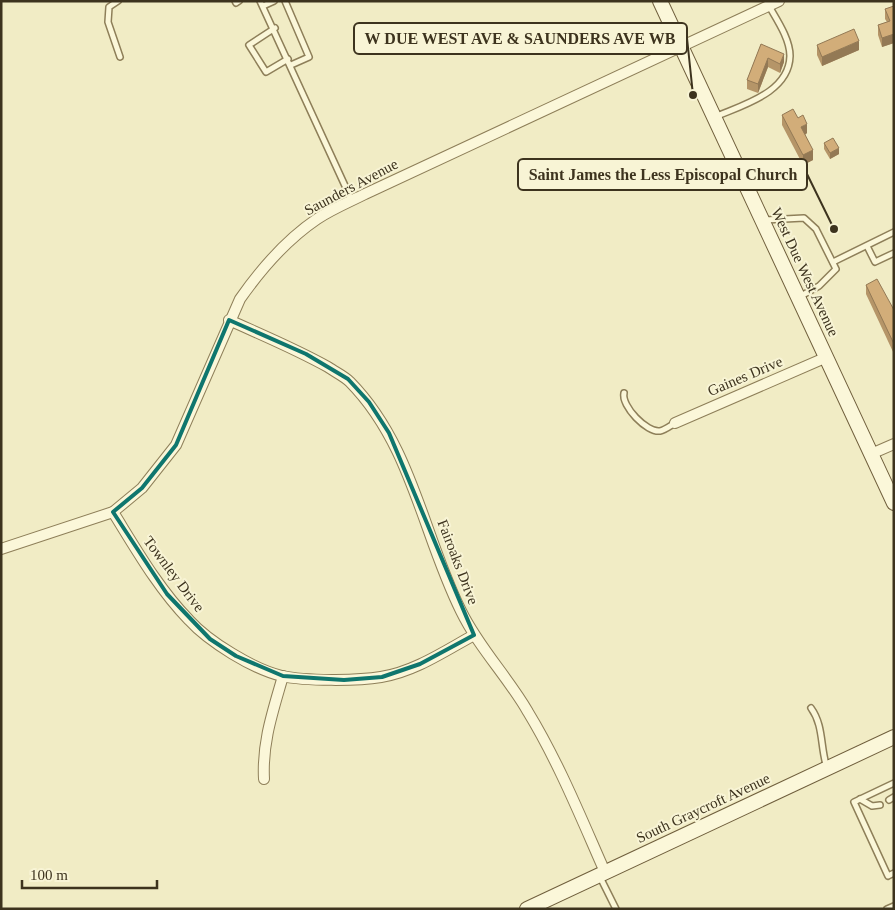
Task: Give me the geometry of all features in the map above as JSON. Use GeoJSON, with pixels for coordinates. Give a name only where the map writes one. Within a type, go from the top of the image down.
{"type":"FeatureCollection","features":[{"type":"Feature","properties":{"kind":"main road","name":"West Due West Avenue"},"geometry":{"type":"LineString","coordinates":[[660,1],[894,503]]}},
{"type":"Feature","properties":{"kind":"main road","name":"South Graycroft Avenue"},"geometry":{"type":"LineString","coordinates":[[527,909],[894,737]]}},
{"type":"Feature","properties":{"kind":"street","name":"Saunders Avenue"},"geometry":{"type":"LineString","coordinates":[[1,549],[113,512],[142,488],[176,445],[229,320],[254,279],[277,254],[317,219],[779,1]]}},
{"type":"Feature","properties":{"kind":"street","name":"Fairoaks Drive"},"geometry":{"type":"LineString","coordinates":[[229,320],[306,354],[348,380],[369,402],[389,433],[401,460],[457,602],[474,635],[528,710],[552,754],[602,873]]}},
{"type":"Feature","properties":{"kind":"street","name":"Gaines Drive"},"geometry":{"type":"LineString","coordinates":[[675,423],[827,358]]}},
{"type":"Feature","properties":{"kind":"street"},"geometry":{"type":"LineString","coordinates":[[871,454],[894,444]]}},
{"type":"Feature","properties":{"kind":"street","name":"Townley Drive"},"geometry":{"type":"LineString","coordinates":[[113,512],[151,573],[189,621],[210,639],[236,656],[282,676],[344,680],[382,677],[420,664],[474,635]]}},
{"type":"Feature","properties":{"kind":"street"},"geometry":{"type":"LineString","coordinates":[[264,779],[263,755],[266,736],[282,676]]}},
{"type":"Feature","properties":{"kind":"lane"},"geometry":{"type":"LineString","coordinates":[[274,1],[262,4],[352,201]]}},
{"type":"Feature","properties":{"kind":"lane"},"geometry":{"type":"LineString","coordinates":[[274,28],[248,45],[266,72],[290,62],[309,57],[285,1]]}},
{"type":"Feature","properties":{"kind":"lane"},"geometry":{"type":"LineString","coordinates":[[117,2],[109,7],[108,22],[120,57]]}},
{"type":"Feature","properties":{"kind":"lane"},"geometry":{"type":"LineString","coordinates":[[715,117],[763,96],[779,82],[786,69],[790,56],[784,34],[769,6]]}},
{"type":"Feature","properties":{"kind":"lane"},"geometry":{"type":"LineString","coordinates":[[763,220],[804,218],[816,229],[836,269],[819,286],[798,297]]}},
{"type":"Feature","properties":{"kind":"lane"},"geometry":{"type":"LineString","coordinates":[[832,262],[894,232]]}},
{"type":"Feature","properties":{"kind":"lane"},"geometry":{"type":"LineString","coordinates":[[867,246],[875,262],[894,253]]}},
{"type":"Feature","properties":{"kind":"lane"},"geometry":{"type":"LineString","coordinates":[[624,392],[623,401],[627,407],[642,422],[654,430],[663,430],[675,423]]}},
{"type":"Feature","properties":{"kind":"lane"},"geometry":{"type":"LineString","coordinates":[[811,708],[819,721],[822,755],[827,768]]}},
{"type":"Feature","properties":{"kind":"lane"},"geometry":{"type":"LineString","coordinates":[[894,783],[854,802],[888,876],[894,873]]}},
{"type":"Feature","properties":{"kind":"lane"},"geometry":{"type":"LineString","coordinates":[[860,799],[872,806],[880,805]]}},
{"type":"Feature","properties":{"kind":"lane"},"geometry":{"type":"LineString","coordinates":[[602,873],[616,909]]}},
{"type":"Feature","properties":{"kind":"lane"},"geometry":{"type":"LineString","coordinates":[[887,909],[894,906]]}},
{"type":"Feature","properties":{"kind":"highlighted area"},"geometry":{"type":"Polygon","coordinates":[[[229,320],[306,354],[348,379],[369,402],[389,433],[474,635],[420,664],[382,677],[344,680],[283,676],[236,656],[210,639],[167,594],[113,512],[142,488],[176,445],[229,320]]]}},
{"type":"Feature","properties":{"kind":"building"},"geometry":{"type":"Polygon","coordinates":[[[894,6],[894,34],[882,38],[878,25],[890,21],[885,9],[894,6]]]}},
{"type":"Feature","properties":{"kind":"building"},"geometry":{"type":"Polygon","coordinates":[[[854,29],[859,41],[822,57],[817,45],[854,29]]]}},
{"type":"Feature","properties":{"kind":"building"},"geometry":{"type":"Polygon","coordinates":[[[761,44],[784,54],[780,64],[768,58],[758,84],[747,80],[761,44]]]}},
{"type":"Feature","properties":{"kind":"building"},"geometry":{"type":"Polygon","coordinates":[[[793,109],[798,118],[803,115],[807,124],[801,127],[813,150],[803,155],[782,115],[793,109]]]}},
{"type":"Feature","properties":{"kind":"building"},"geometry":{"type":"Polygon","coordinates":[[[833,138],[839,148],[830,153],[824,143],[833,138]]]}},
{"type":"Feature","properties":{"kind":"building"},"geometry":{"type":"Polygon","coordinates":[[[877,279],[894,310],[894,344],[866,285],[877,279]]]}},
{"type":"Feature","properties":{"kind":"place","name":"W DUE WEST AVE & SAUNDERS AVE WB"},"geometry":{"type":"Point","coordinates":[693,95]}},
{"type":"Feature","properties":{"kind":"place","name":"Saint James the Less Episcopal Church"},"geometry":{"type":"Point","coordinates":[834,229]}}]}
